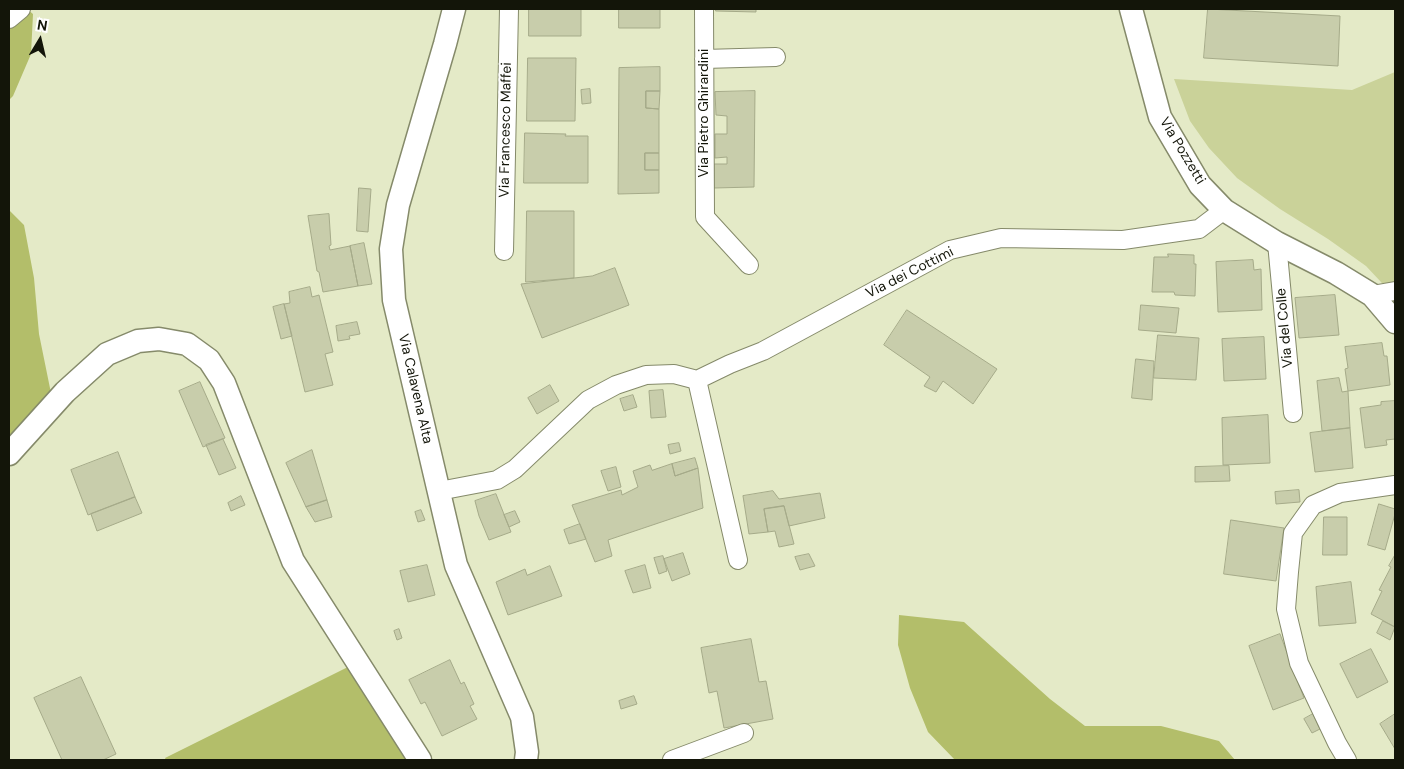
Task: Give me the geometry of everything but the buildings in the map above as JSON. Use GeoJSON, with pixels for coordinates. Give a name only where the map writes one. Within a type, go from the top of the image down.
{"type":"FeatureCollection","features":[{"type":"Feature","properties":{"kind":"street"},"geometry":{"type":"LineString","coordinates":[[9,19],[21,9]]}},
{"type":"Feature","properties":{"kind":"street","name":"Via Calavena Alta"},"geometry":{"type":"LineString","coordinates":[[454,9],[398,205],[391,249],[394,300],[456,565],[522,717],[527,752],[526,760]]}},
{"type":"Feature","properties":{"kind":"street","name":"Via Francesco Maffei"},"geometry":{"type":"LineString","coordinates":[[504,251],[508,9]]}},
{"type":"Feature","properties":{"kind":"street","name":"Via Pietro Ghirardini"},"geometry":{"type":"LineString","coordinates":[[704,9],[705,217],[749,265]]}},
{"type":"Feature","properties":{"kind":"street","name":"Via Pozzetti"},"geometry":{"type":"LineString","coordinates":[[1131,9],[1160,117],[1200,185],[1224,210],[1277,243],[1336,273],[1372,295],[1395,322]]}},
{"type":"Feature","properties":{"kind":"street"},"geometry":{"type":"LineString","coordinates":[[704,59],[776,57]]}},
{"type":"Feature","properties":{"kind":"street","name":"Via dei Cottimi"},"geometry":{"type":"LineString","coordinates":[[697,380],[762,350],[950,250],[1001,238],[1123,240],[1199,229],[1224,210]]}},
{"type":"Feature","properties":{"kind":"street","name":"Via del Colle"},"geometry":{"type":"LineString","coordinates":[[1277,243],[1292,413]]}},
{"type":"Feature","properties":{"kind":"street"},"geometry":{"type":"LineString","coordinates":[[1372,295],[1395,292]]}},
{"type":"Feature","properties":{"kind":"street"},"geometry":{"type":"LineString","coordinates":[[9,454],[65,392],[107,354],[138,341],[159,339],[186,344],[209,360],[224,383],[293,561],[420,760]]}},
{"type":"Feature","properties":{"kind":"street"},"geometry":{"type":"LineString","coordinates":[[439,491],[497,480],[515,469],[588,400],[616,385],[646,375],[674,374],[697,380],[738,560]]}},
{"type":"Feature","properties":{"kind":"street"},"geometry":{"type":"LineString","coordinates":[[1347,760],[1336,743],[1300,663],[1286,609],[1293,533],[1313,505],[1340,493],[1395,485]]}},
{"type":"Feature","properties":{"kind":"street"},"geometry":{"type":"LineString","coordinates":[[672,760],[744,733]]}},
{"type":"Feature","properties":{"kind":"green space"},"geometry":{"type":"Polygon","coordinates":[[[27,9],[33,14],[31,54],[13,96],[9,100],[9,19],[27,9]]]}},
{"type":"Feature","properties":{"kind":"green space"},"geometry":{"type":"Polygon","coordinates":[[[1395,72],[1395,297],[1366,266],[1237,178],[1209,148],[1190,121],[1174,79],[1352,90],[1395,72]]]}},
{"type":"Feature","properties":{"kind":"green space"},"geometry":{"type":"Polygon","coordinates":[[[9,210],[24,225],[34,278],[39,334],[53,403],[9,452],[9,210]]]}},
{"type":"Feature","properties":{"kind":"green space"},"geometry":{"type":"Polygon","coordinates":[[[899,615],[964,622],[1050,699],[1085,726],[1161,726],[1219,741],[1235,760],[955,760],[928,732],[910,688],[898,645],[899,615]]]}},
{"type":"Feature","properties":{"kind":"green space"},"geometry":{"type":"Polygon","coordinates":[[[356,663],[420,760],[166,760],[165,758],[356,663]]]}}]}
